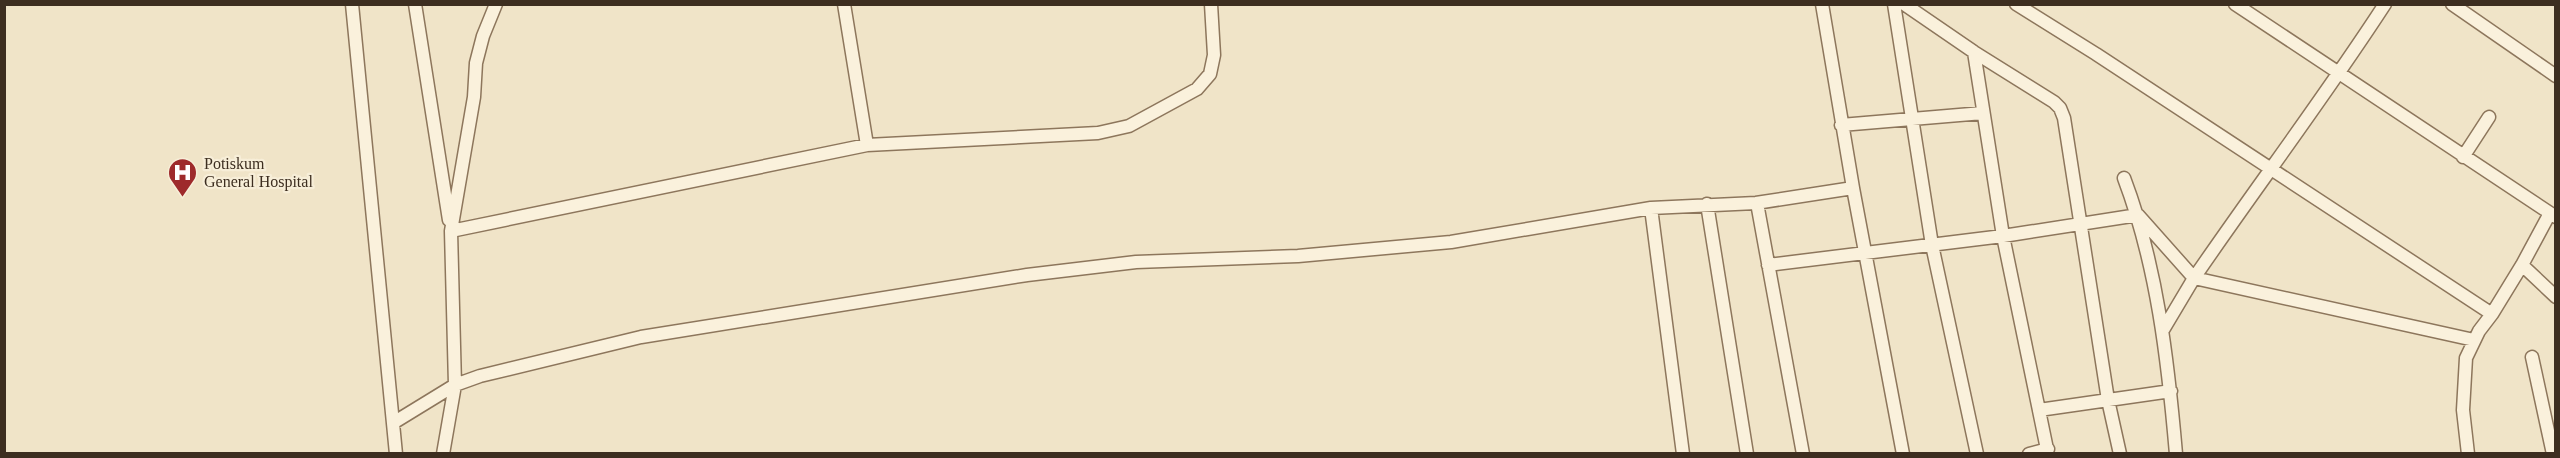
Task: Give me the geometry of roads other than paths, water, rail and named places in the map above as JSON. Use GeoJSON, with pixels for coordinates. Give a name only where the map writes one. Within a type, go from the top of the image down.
{"type":"FeatureCollection","features":[{"type":"Feature","properties":{"kind":"street"},"geometry":{"type":"LineString","coordinates":[[352,4],[396,453]]}},
{"type":"Feature","properties":{"kind":"street"},"geometry":{"type":"LineString","coordinates":[[415,4],[451,231],[455,385],[443,453]]}},
{"type":"Feature","properties":{"kind":"street"},"geometry":{"type":"LineString","coordinates":[[451,231],[474,97],[476,63],[483,36],[496,4]]}},
{"type":"Feature","properties":{"kind":"street"},"geometry":{"type":"LineString","coordinates":[[844,4],[867,145]]}},
{"type":"Feature","properties":{"kind":"street"},"geometry":{"type":"LineString","coordinates":[[451,231],[867,145],[1098,133],[1129,126],[1197,89],[1210,74],[1214,55],[1211,4]]}},
{"type":"Feature","properties":{"kind":"street"},"geometry":{"type":"LineString","coordinates":[[1822,4],[1841,125],[1903,453]]}},
{"type":"Feature","properties":{"kind":"street"},"geometry":{"type":"LineString","coordinates":[[1894,4],[1932,245],[1977,453]]}},
{"type":"Feature","properties":{"kind":"street"},"geometry":{"type":"LineString","coordinates":[[1904,4],[2060,108],[2064,118],[2108,400],[2120,453]]}},
{"type":"Feature","properties":{"kind":"street"},"geometry":{"type":"LineString","coordinates":[[2016,4],[2492,314]]}},
{"type":"Feature","properties":{"kind":"street"},"geometry":{"type":"LineString","coordinates":[[2235,4],[2553,215],[2474,340],[2466,358],[2463,410],[2468,453]]}},
{"type":"Feature","properties":{"kind":"street"},"geometry":{"type":"LineString","coordinates":[[2163,330],[2194,278],[2339,74],[2385,4]]}},
{"type":"Feature","properties":{"kind":"street"},"geometry":{"type":"LineString","coordinates":[[2452,4],[2556,76]]}},
{"type":"Feature","properties":{"kind":"street"},"geometry":{"type":"LineString","coordinates":[[1974,52],[2003,236],[2048,451],[2029,453]]}},
{"type":"Feature","properties":{"kind":"street"},"geometry":{"type":"LineString","coordinates":[[1841,125],[1983,113]]}},
{"type":"Feature","properties":{"kind":"street"},"geometry":{"type":"LineString","coordinates":[[2463,157],[2489,117]]}},
{"type":"Feature","properties":{"kind":"street"},"geometry":{"type":"LineString","coordinates":[[2124,178],[2138,215],[2163,330],[2176,453]]}},
{"type":"Feature","properties":{"kind":"street"},"geometry":{"type":"LineString","coordinates":[[393,423],[455,385],[480,376],[641,337],[1027,275],[1136,262],[1298,256],[1451,243],[1651,208],[1757,203],[1853,188]]}},
{"type":"Feature","properties":{"kind":"street"},"geometry":{"type":"LineString","coordinates":[[1757,203],[1803,453]]}},
{"type":"Feature","properties":{"kind":"street"},"geometry":{"type":"LineString","coordinates":[[1707,204],[1747,453]]}},
{"type":"Feature","properties":{"kind":"street"},"geometry":{"type":"LineString","coordinates":[[1651,208],[1683,453]]}},
{"type":"Feature","properties":{"kind":"street"},"geometry":{"type":"LineString","coordinates":[[1768,265],[2003,236],[2138,215]]}},
{"type":"Feature","properties":{"kind":"street"},"geometry":{"type":"LineString","coordinates":[[2138,215],[2194,278],[2474,340]]}},
{"type":"Feature","properties":{"kind":"street"},"geometry":{"type":"LineString","coordinates":[[2522,265],[2556,297]]}},
{"type":"Feature","properties":{"kind":"street"},"geometry":{"type":"LineString","coordinates":[[2532,357],[2553,453]]}},
{"type":"Feature","properties":{"kind":"street"},"geometry":{"type":"LineString","coordinates":[[2039,411],[2170,391]]}},
{"type":"Feature","properties":{"kind":"place","name":"Potiskum General Hospital"},"geometry":{"type":"Point","coordinates":[183,198]}}]}
